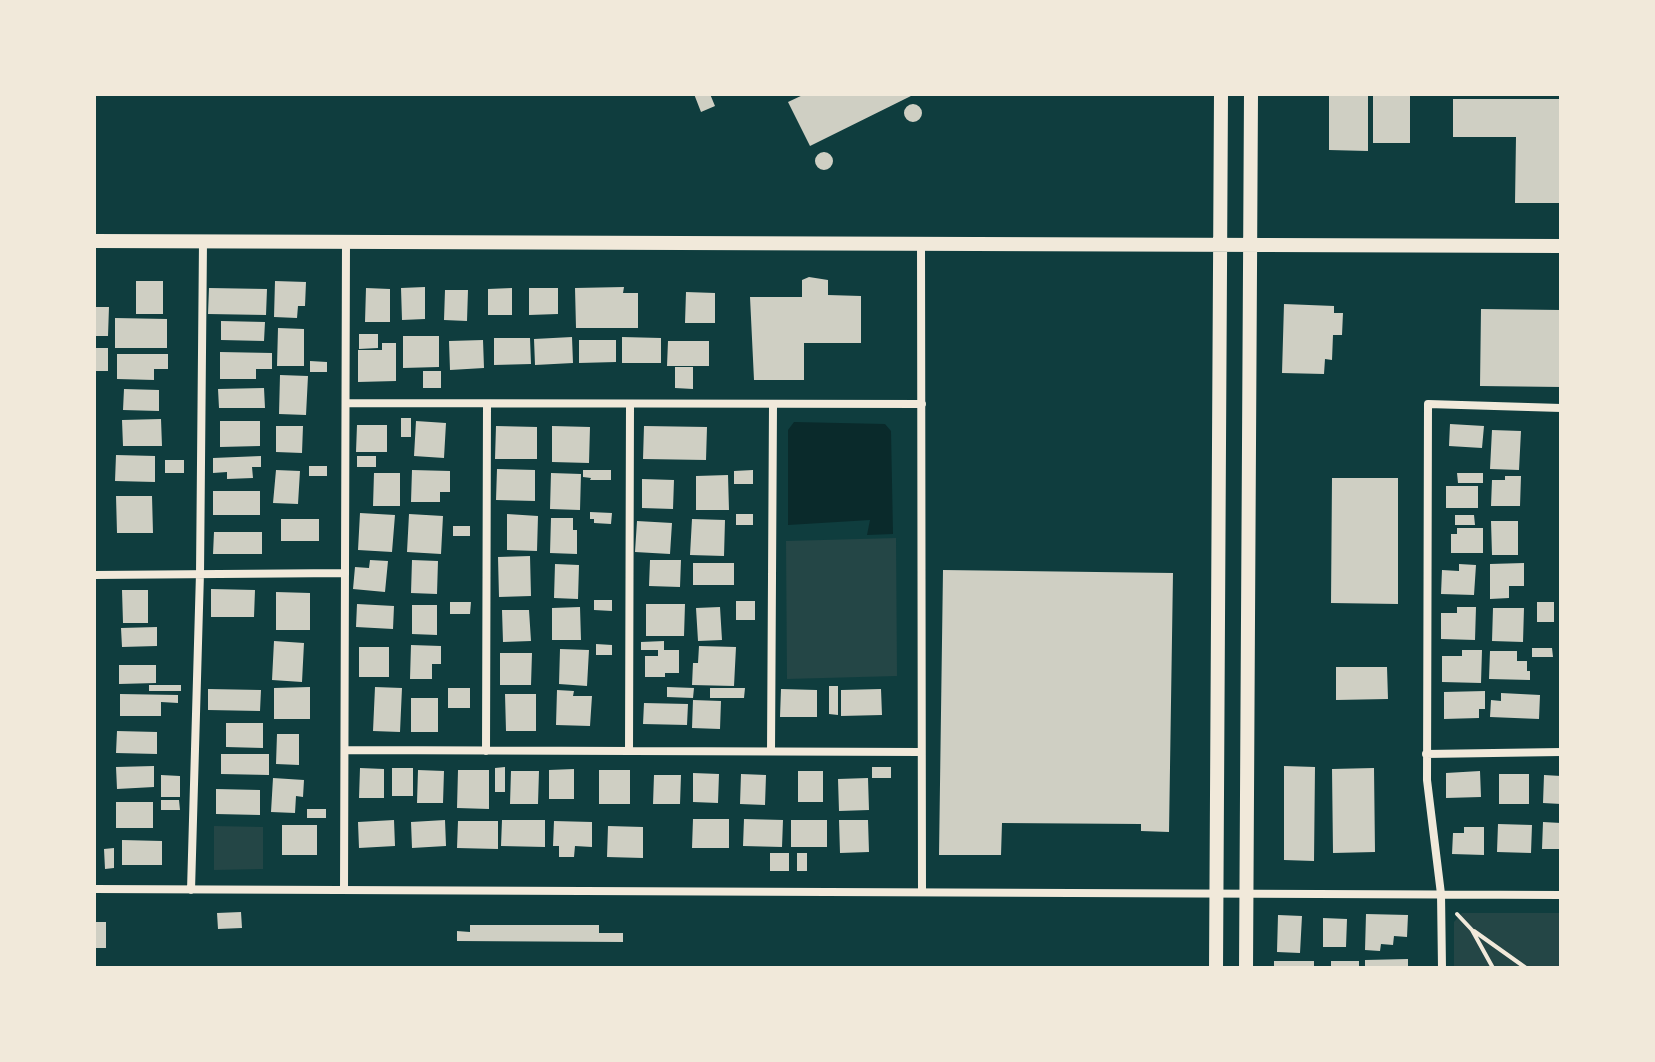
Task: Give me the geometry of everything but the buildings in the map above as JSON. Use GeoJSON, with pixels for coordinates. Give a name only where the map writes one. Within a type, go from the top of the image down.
{"type":"FeatureCollection","features":[{"type":"Feature","properties":{"kind":"street"},"geometry":{"type":"LineString","coordinates":[[1216,968],[1221,94]]}},
{"type":"Feature","properties":{"kind":"street"},"geometry":{"type":"LineString","coordinates":[[1246,968],[1251,94]]}},
{"type":"Feature","properties":{"kind":"street"},"geometry":{"type":"LineString","coordinates":[[94,241],[1561,246]]}},
{"type":"Feature","properties":{"kind":"street"},"geometry":{"type":"LineString","coordinates":[[191,890],[200,573],[203,242]]}},
{"type":"Feature","properties":{"kind":"street"},"geometry":{"type":"LineString","coordinates":[[344,890],[346,242]]}},
{"type":"Feature","properties":{"kind":"street"},"geometry":{"type":"LineString","coordinates":[[921,243],[922,892]]}},
{"type":"Feature","properties":{"kind":"street"},"geometry":{"type":"LineString","coordinates":[[346,403],[922,404]]}},
{"type":"Feature","properties":{"kind":"street"},"geometry":{"type":"LineString","coordinates":[[486,751],[487,404]]}},
{"type":"Feature","properties":{"kind":"street"},"geometry":{"type":"LineString","coordinates":[[629,751],[630,404]]}},
{"type":"Feature","properties":{"kind":"street"},"geometry":{"type":"LineString","coordinates":[[1442,968],[1441,894],[1426,754],[1428,404],[1561,408]]}},
{"type":"Feature","properties":{"kind":"street"},"geometry":{"type":"LineString","coordinates":[[771,751],[773,405]]}},
{"type":"Feature","properties":{"kind":"street"},"geometry":{"type":"LineString","coordinates":[[94,575],[345,573]]}},
{"type":"Feature","properties":{"kind":"street"},"geometry":{"type":"LineString","coordinates":[[345,750],[921,752]]}},
{"type":"Feature","properties":{"kind":"street"},"geometry":{"type":"LineString","coordinates":[[1426,754],[1561,752]]}},
{"type":"Feature","properties":{"kind":"street"},"geometry":{"type":"LineString","coordinates":[[94,889],[1561,895]]}},
{"type":"Feature","properties":{"kind":"path"},"geometry":{"type":"LineString","coordinates":[[1455,913],[1472,930],[1526,968]]}},
{"type":"Feature","properties":{"kind":"path"},"geometry":{"type":"LineString","coordinates":[[1472,930],[1493,968]]}},
{"type":"Feature","properties":{"kind":"shaded area"},"geometry":{"type":"Polygon","coordinates":[[[794,422],[885,424],[891,431],[893,534],[867,535],[870,520],[788,525],[788,430],[794,422]]]}},
{"type":"Feature","properties":{"kind":"shaded area"},"geometry":{"type":"Polygon","coordinates":[[[896,538],[897,676],[787,679],[786,541],[896,538]]]}},
{"type":"Feature","properties":{"kind":"shaded area"},"geometry":{"type":"Polygon","coordinates":[[[214,826],[263,827],[263,869],[214,870],[214,826]]]}},
{"type":"Feature","properties":{"kind":"shaded area"},"geometry":{"type":"Polygon","coordinates":[[[1462,913],[1561,913],[1561,968],[1454,968],[1454,922],[1462,913]]]}}]}
